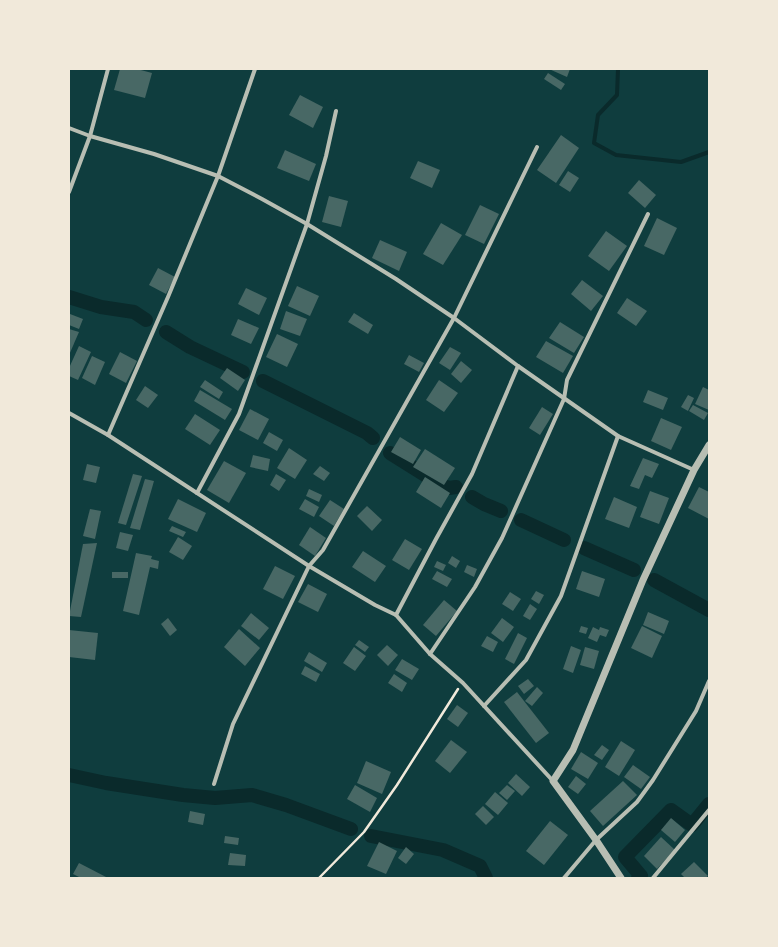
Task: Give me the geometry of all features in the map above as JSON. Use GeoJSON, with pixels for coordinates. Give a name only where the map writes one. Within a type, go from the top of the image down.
{"type":"FeatureCollection","features":[{"type":"Feature","properties":{"kind":"street"},"geometry":{"type":"LineString","coordinates":[[69,192],[90,136],[108,69]]}},
{"type":"Feature","properties":{"kind":"street"},"geometry":{"type":"LineString","coordinates":[[108,435],[168,297],[218,176],[255,69]]}},
{"type":"Feature","properties":{"kind":"street"},"geometry":{"type":"LineString","coordinates":[[197,493],[239,414],[307,224],[326,156],[336,111]]}},
{"type":"Feature","properties":{"kind":"street"},"geometry":{"type":"LineString","coordinates":[[69,128],[90,136],[154,154],[218,176],[307,224],[396,279],[454,318],[518,366],[618,436],[694,470]]}},
{"type":"Feature","properties":{"kind":"street"},"geometry":{"type":"LineString","coordinates":[[214,784],[233,724],[309,566],[323,550],[454,318],[537,147]]}},
{"type":"Feature","properties":{"kind":"street"},"geometry":{"type":"LineString","coordinates":[[430,654],[476,587],[502,538],[564,399],[567,380],[648,214]]}},
{"type":"Feature","properties":{"kind":"street"},"geometry":{"type":"LineString","coordinates":[[396,615],[472,474],[518,366]]}},
{"type":"Feature","properties":{"kind":"street"},"geometry":{"type":"LineString","coordinates":[[69,413],[108,435],[309,566],[374,604],[396,615],[430,654],[463,682],[553,781],[596,840],[621,878]]}},
{"type":"Feature","properties":{"kind":"street"},"geometry":{"type":"LineString","coordinates":[[484,706],[526,660],[561,596],[618,436]]}},
{"type":"Feature","properties":{"kind":"street"},"geometry":{"type":"LineString","coordinates":[[553,781],[573,750],[643,580],[694,470],[709,445]]}},
{"type":"Feature","properties":{"kind":"street"},"geometry":{"type":"LineString","coordinates":[[564,878],[596,840],[637,802],[653,780],[696,711],[709,681]]}},
{"type":"Feature","properties":{"kind":"street"},"geometry":{"type":"LineString","coordinates":[[653,878],[709,810]]}},
{"type":"Feature","properties":{"kind":"path"},"geometry":{"type":"LineString","coordinates":[[319,878],[364,832],[397,785],[463,682]]}},
{"type":"Feature","properties":{"kind":"building"},"geometry":{"type":"Polygon","coordinates":[[[120,69],[137,69],[152,73],[145,98],[114,90],[120,69]]]}},
{"type":"Feature","properties":{"kind":"building"},"geometry":{"type":"Polygon","coordinates":[[[549,69],[570,69],[567,77],[549,69]]]}},
{"type":"Feature","properties":{"kind":"building"},"geometry":{"type":"Polygon","coordinates":[[[548,73],[565,84],[561,90],[544,79],[548,73]]]}},
{"type":"Feature","properties":{"kind":"building"},"geometry":{"type":"Polygon","coordinates":[[[300,95],[323,107],[313,128],[289,115],[300,95]]]}},
{"type":"Feature","properties":{"kind":"building"},"geometry":{"type":"Polygon","coordinates":[[[561,135],[579,148],[556,183],[537,170],[561,135]]]}},
{"type":"Feature","properties":{"kind":"building"},"geometry":{"type":"Polygon","coordinates":[[[285,150],[316,164],[309,181],[277,168],[285,150]]]}},
{"type":"Feature","properties":{"kind":"building"},"geometry":{"type":"Polygon","coordinates":[[[418,161],[440,170],[432,188],[410,178],[418,161]]]}},
{"type":"Feature","properties":{"kind":"building"},"geometry":{"type":"Polygon","coordinates":[[[568,171],[579,178],[570,192],[559,185],[568,171]]]}},
{"type":"Feature","properties":{"kind":"building"},"geometry":{"type":"Polygon","coordinates":[[[639,180],[656,195],[645,208],[628,193],[639,180]]]}},
{"type":"Feature","properties":{"kind":"building"},"geometry":{"type":"Polygon","coordinates":[[[329,196],[348,201],[341,227],[322,222],[329,196]]]}},
{"type":"Feature","properties":{"kind":"building"},"geometry":{"type":"Polygon","coordinates":[[[480,205],[499,214],[484,244],[465,235],[480,205]]]}},
{"type":"Feature","properties":{"kind":"building"},"geometry":{"type":"Polygon","coordinates":[[[657,218],[677,228],[664,255],[644,246],[657,218]]]}},
{"type":"Feature","properties":{"kind":"building"},"geometry":{"type":"Polygon","coordinates":[[[441,223],[462,235],[443,265],[423,254],[441,223]]]}},
{"type":"Feature","properties":{"kind":"building"},"geometry":{"type":"Polygon","coordinates":[[[606,231],[627,246],[609,271],[588,256],[606,231]]]}},
{"type":"Feature","properties":{"kind":"building"},"geometry":{"type":"Polygon","coordinates":[[[380,240],[407,252],[399,271],[372,258],[380,240]]]}},
{"type":"Feature","properties":{"kind":"building"},"geometry":{"type":"Polygon","coordinates":[[[158,268],[175,277],[166,294],[149,285],[158,268]]]}},
{"type":"Feature","properties":{"kind":"building"},"geometry":{"type":"Polygon","coordinates":[[[582,280],[603,296],[591,311],[571,294],[582,280]]]}},
{"type":"Feature","properties":{"kind":"building"},"geometry":{"type":"Polygon","coordinates":[[[297,286],[319,296],[310,316],[288,306],[297,286]]]}},
{"type":"Feature","properties":{"kind":"building"},"geometry":{"type":"Polygon","coordinates":[[[246,288],[267,298],[259,315],[238,304],[246,288]]]}},
{"type":"Feature","properties":{"kind":"building"},"geometry":{"type":"Polygon","coordinates":[[[627,298],[647,311],[636,326],[617,313],[627,298]]]}},
{"type":"Feature","properties":{"kind":"building"},"geometry":{"type":"Polygon","coordinates":[[[286,311],[307,319],[300,336],[280,329],[286,311]]]}},
{"type":"Feature","properties":{"kind":"building"},"geometry":{"type":"Polygon","coordinates":[[[354,313],[373,325],[368,334],[348,322],[354,313]]]}},
{"type":"Feature","properties":{"kind":"building"},"geometry":{"type":"Polygon","coordinates":[[[70,314],[83,319],[79,329],[69,325],[70,314]]]}},
{"type":"Feature","properties":{"kind":"building"},"geometry":{"type":"Polygon","coordinates":[[[238,319],[259,328],[251,344],[231,335],[238,319]]]}},
{"type":"Feature","properties":{"kind":"building"},"geometry":{"type":"Polygon","coordinates":[[[560,322],[584,337],[574,353],[549,338],[560,322]]]}},
{"type":"Feature","properties":{"kind":"building"},"geometry":{"type":"Polygon","coordinates":[[[69,329],[79,332],[69,355],[69,329]]]}},
{"type":"Feature","properties":{"kind":"building"},"geometry":{"type":"Polygon","coordinates":[[[277,334],[298,344],[287,367],[266,357],[277,334]]]}},
{"type":"Feature","properties":{"kind":"building"},"geometry":{"type":"Polygon","coordinates":[[[546,341],[573,356],[563,373],[536,357],[546,341]]]}},
{"type":"Feature","properties":{"kind":"building"},"geometry":{"type":"Polygon","coordinates":[[[79,346],[91,352],[78,380],[69,376],[69,368],[79,346]]]}},
{"type":"Feature","properties":{"kind":"building"},"geometry":{"type":"Polygon","coordinates":[[[450,347],[461,353],[450,370],[439,363],[450,347]]]}},
{"type":"Feature","properties":{"kind":"building"},"geometry":{"type":"Polygon","coordinates":[[[120,352],[137,361],[126,383],[109,374],[120,352]]]}},
{"type":"Feature","properties":{"kind":"building"},"geometry":{"type":"Polygon","coordinates":[[[409,355],[424,363],[419,372],[404,364],[409,355]]]}},
{"type":"Feature","properties":{"kind":"building"},"geometry":{"type":"Polygon","coordinates":[[[92,356],[105,362],[95,385],[82,378],[92,356]]]}},
{"type":"Feature","properties":{"kind":"building"},"geometry":{"type":"Polygon","coordinates":[[[461,361],[472,370],[461,383],[451,374],[461,361]]]}},
{"type":"Feature","properties":{"kind":"building"},"geometry":{"type":"Polygon","coordinates":[[[227,368],[245,380],[238,391],[220,378],[227,368]]]}},
{"type":"Feature","properties":{"kind":"building"},"geometry":{"type":"Polygon","coordinates":[[[205,380],[223,392],[219,399],[200,387],[205,380]]]}},
{"type":"Feature","properties":{"kind":"building"},"geometry":{"type":"Polygon","coordinates":[[[439,380],[458,393],[444,412],[426,400],[439,380]]]}},
{"type":"Feature","properties":{"kind":"building"},"geometry":{"type":"Polygon","coordinates":[[[145,386],[158,395],[148,408],[136,400],[145,386]]]}},
{"type":"Feature","properties":{"kind":"building"},"geometry":{"type":"Polygon","coordinates":[[[703,387],[709,390],[709,410],[695,404],[703,387]]]}},
{"type":"Feature","properties":{"kind":"building"},"geometry":{"type":"Polygon","coordinates":[[[200,390],[232,409],[225,420],[194,401],[200,390]]]}},
{"type":"Feature","properties":{"kind":"building"},"geometry":{"type":"Polygon","coordinates":[[[648,390],[668,398],[663,410],[643,402],[648,390]]]}},
{"type":"Feature","properties":{"kind":"building"},"geometry":{"type":"Polygon","coordinates":[[[688,395],[694,398],[688,411],[681,407],[688,395]]]}},
{"type":"Feature","properties":{"kind":"building"},"geometry":{"type":"Polygon","coordinates":[[[693,405],[708,413],[704,420],[689,411],[693,405]]]}},
{"type":"Feature","properties":{"kind":"building"},"geometry":{"type":"Polygon","coordinates":[[[542,407],[553,414],[540,435],[529,428],[542,407]]]}},
{"type":"Feature","properties":{"kind":"building"},"geometry":{"type":"Polygon","coordinates":[[[250,409],[269,419],[258,440],[239,430],[250,409]]]}},
{"type":"Feature","properties":{"kind":"building"},"geometry":{"type":"Polygon","coordinates":[[[195,414],[220,430],[210,445],[185,429],[195,414]]]}},
{"type":"Feature","properties":{"kind":"building"},"geometry":{"type":"Polygon","coordinates":[[[661,418],[682,427],[671,450],[651,441],[661,418]]]}},
{"type":"Feature","properties":{"kind":"building"},"geometry":{"type":"Polygon","coordinates":[[[269,432],[283,440],[277,451],[263,443],[269,432]]]}},
{"type":"Feature","properties":{"kind":"building"},"geometry":{"type":"Polygon","coordinates":[[[400,437],[421,450],[413,464],[391,452],[400,437]]]}},
{"type":"Feature","properties":{"kind":"building"},"geometry":{"type":"Polygon","coordinates":[[[289,448],[307,460],[295,479],[277,468],[289,448]]]}},
{"type":"Feature","properties":{"kind":"building"},"geometry":{"type":"Polygon","coordinates":[[[425,449],[455,468],[444,485],[413,467],[425,449]]]}},
{"type":"Feature","properties":{"kind":"building"},"geometry":{"type":"Polygon","coordinates":[[[253,455],[270,459],[268,471],[250,467],[253,455]]]}},
{"type":"Feature","properties":{"kind":"building"},"geometry":{"type":"Polygon","coordinates":[[[643,458],[659,464],[652,478],[645,475],[639,489],[630,486],[643,458]]]}},
{"type":"Feature","properties":{"kind":"building"},"geometry":{"type":"Polygon","coordinates":[[[224,461],[246,473],[229,503],[207,490],[224,461]]]}},
{"type":"Feature","properties":{"kind":"building"},"geometry":{"type":"Polygon","coordinates":[[[87,464],[100,467],[96,483],[83,480],[87,464]]]}},
{"type":"Feature","properties":{"kind":"building"},"geometry":{"type":"Polygon","coordinates":[[[320,466],[330,473],[324,481],[313,474],[320,466]]]}},
{"type":"Feature","properties":{"kind":"building"},"geometry":{"type":"Polygon","coordinates":[[[133,474],[142,476],[126,525],[118,523],[133,474]]]}},
{"type":"Feature","properties":{"kind":"building"},"geometry":{"type":"Polygon","coordinates":[[[276,474],[286,480],[279,491],[270,485],[276,474]]]}},
{"type":"Feature","properties":{"kind":"building"},"geometry":{"type":"Polygon","coordinates":[[[425,477],[450,493],[441,508],[416,492],[425,477]]]}},
{"type":"Feature","properties":{"kind":"building"},"geometry":{"type":"Polygon","coordinates":[[[145,479],[154,481],[140,530],[130,528],[145,479]]]}},
{"type":"Feature","properties":{"kind":"building"},"geometry":{"type":"Polygon","coordinates":[[[699,487],[709,492],[709,519],[688,508],[699,487]]]}},
{"type":"Feature","properties":{"kind":"building"},"geometry":{"type":"Polygon","coordinates":[[[309,489],[322,495],[319,502],[306,496],[309,489]]]}},
{"type":"Feature","properties":{"kind":"building"},"geometry":{"type":"Polygon","coordinates":[[[650,491],[669,498],[659,524],[640,517],[650,491]]]}},
{"type":"Feature","properties":{"kind":"building"},"geometry":{"type":"Polygon","coordinates":[[[614,497],[637,507],[629,528],[605,519],[614,497]]]}},
{"type":"Feature","properties":{"kind":"building"},"geometry":{"type":"Polygon","coordinates":[[[178,499],[206,513],[197,532],[168,519],[178,499]]]}},
{"type":"Feature","properties":{"kind":"building"},"geometry":{"type":"Polygon","coordinates":[[[305,499],[319,507],[314,517],[299,509],[305,499]]]}},
{"type":"Feature","properties":{"kind":"building"},"geometry":{"type":"Polygon","coordinates":[[[330,500],[344,509],[334,526],[319,516],[330,500]]]}},
{"type":"Feature","properties":{"kind":"building"},"geometry":{"type":"Polygon","coordinates":[[[367,506],[382,520],[372,531],[357,516],[367,506]]]}},
{"type":"Feature","properties":{"kind":"building"},"geometry":{"type":"Polygon","coordinates":[[[90,509],[101,511],[95,539],[83,536],[90,509]]]}},
{"type":"Feature","properties":{"kind":"building"},"geometry":{"type":"Polygon","coordinates":[[[172,526],[186,532],[183,537],[169,531],[172,526]]]}},
{"type":"Feature","properties":{"kind":"building"},"geometry":{"type":"Polygon","coordinates":[[[310,527],[326,538],[315,556],[299,545],[310,527]]]}},
{"type":"Feature","properties":{"kind":"building"},"geometry":{"type":"Polygon","coordinates":[[[120,532],[133,535],[128,551],[116,548],[120,532]]]}},
{"type":"Feature","properties":{"kind":"building"},"geometry":{"type":"Polygon","coordinates":[[[178,537],[192,546],[183,560],[169,552],[178,537]]]}},
{"type":"Feature","properties":{"kind":"building"},"geometry":{"type":"Polygon","coordinates":[[[405,539],[422,549],[409,570],[392,560],[405,539]]]}},
{"type":"Feature","properties":{"kind":"building"},"geometry":{"type":"Polygon","coordinates":[[[97,543],[81,617],[69,616],[83,544],[97,543]]]}},
{"type":"Feature","properties":{"kind":"building"},"geometry":{"type":"Polygon","coordinates":[[[363,551],[386,566],[375,582],[352,567],[363,551]]]}},
{"type":"Feature","properties":{"kind":"building"},"geometry":{"type":"Polygon","coordinates":[[[136,553],[152,556],[151,559],[159,561],[158,569],[150,567],[139,615],[123,611],[136,553]]]}},
{"type":"Feature","properties":{"kind":"building"},"geometry":{"type":"Polygon","coordinates":[[[452,556],[460,561],[456,568],[448,563],[452,556]]]}},
{"type":"Feature","properties":{"kind":"building"},"geometry":{"type":"Polygon","coordinates":[[[437,561],[446,565],[443,571],[434,567],[437,561]]]}},
{"type":"Feature","properties":{"kind":"building"},"geometry":{"type":"Polygon","coordinates":[[[467,565],[477,569],[474,577],[464,572],[467,565]]]}},
{"type":"Feature","properties":{"kind":"building"},"geometry":{"type":"Polygon","coordinates":[[[275,566],[295,576],[283,599],[263,589],[275,566]]]}},
{"type":"Feature","properties":{"kind":"building"},"geometry":{"type":"Polygon","coordinates":[[[437,571],[452,579],[447,587],[432,579],[437,571]]]}},
{"type":"Feature","properties":{"kind":"building"},"geometry":{"type":"Polygon","coordinates":[[[582,571],[605,579],[599,597],[576,589],[582,571]]]}},
{"type":"Feature","properties":{"kind":"building"},"geometry":{"type":"Polygon","coordinates":[[[112,572],[128,572],[128,578],[112,578],[112,572]]]}},
{"type":"Feature","properties":{"kind":"building"},"geometry":{"type":"Polygon","coordinates":[[[308,584],[327,594],[318,612],[298,602],[308,584]]]}},
{"type":"Feature","properties":{"kind":"building"},"geometry":{"type":"Polygon","coordinates":[[[536,591],[544,595],[539,604],[531,599],[536,591]]]}},
{"type":"Feature","properties":{"kind":"building"},"geometry":{"type":"Polygon","coordinates":[[[510,592],[521,599],[513,611],[502,604],[510,592]]]}},
{"type":"Feature","properties":{"kind":"building"},"geometry":{"type":"Polygon","coordinates":[[[444,600],[457,611],[436,636],[423,625],[444,600]]]}},
{"type":"Feature","properties":{"kind":"building"},"geometry":{"type":"Polygon","coordinates":[[[530,604],[537,609],[530,620],[523,616],[530,604]]]}},
{"type":"Feature","properties":{"kind":"building"},"geometry":{"type":"Polygon","coordinates":[[[648,612],[669,621],[664,634],[643,625],[648,612]]]}},
{"type":"Feature","properties":{"kind":"building"},"geometry":{"type":"Polygon","coordinates":[[[251,613],[269,628],[259,640],[241,626],[251,613]]]}},
{"type":"Feature","properties":{"kind":"building"},"geometry":{"type":"Polygon","coordinates":[[[168,618],[177,630],[170,636],[161,624],[168,618]]]}},
{"type":"Feature","properties":{"kind":"building"},"geometry":{"type":"Polygon","coordinates":[[[502,618],[514,627],[503,642],[491,633],[502,618]]]}},
{"type":"Feature","properties":{"kind":"building"},"geometry":{"type":"Polygon","coordinates":[[[581,626],[588,628],[586,634],[579,632],[581,626]]]}},
{"type":"Feature","properties":{"kind":"building"},"geometry":{"type":"Polygon","coordinates":[[[642,626],[662,636],[652,658],[631,648],[642,626]]]}},
{"type":"Feature","properties":{"kind":"building"},"geometry":{"type":"Polygon","coordinates":[[[593,627],[599,630],[600,627],[609,630],[606,637],[600,635],[597,642],[588,638],[593,627]]]}},
{"type":"Feature","properties":{"kind":"building"},"geometry":{"type":"Polygon","coordinates":[[[239,629],[260,648],[245,666],[224,647],[239,629]]]}},
{"type":"Feature","properties":{"kind":"building"},"geometry":{"type":"Polygon","coordinates":[[[69,630],[98,633],[95,660],[69,657],[69,630]]]}},
{"type":"Feature","properties":{"kind":"building"},"geometry":{"type":"Polygon","coordinates":[[[518,633],[527,638],[514,664],[505,659],[518,633]]]}},
{"type":"Feature","properties":{"kind":"building"},"geometry":{"type":"Polygon","coordinates":[[[487,636],[498,642],[493,652],[481,646],[487,636]]]}},
{"type":"Feature","properties":{"kind":"building"},"geometry":{"type":"Polygon","coordinates":[[[359,640],[369,647],[365,652],[355,645],[359,640]]]}},
{"type":"Feature","properties":{"kind":"building"},"geometry":{"type":"Polygon","coordinates":[[[387,645],[398,655],[388,666],[377,655],[387,645]]]}},
{"type":"Feature","properties":{"kind":"building"},"geometry":{"type":"Polygon","coordinates":[[[571,646],[581,650],[573,673],[563,669],[571,646]]]}},
{"type":"Feature","properties":{"kind":"building"},"geometry":{"type":"Polygon","coordinates":[[[354,647],[366,656],[355,671],[343,663],[354,647]]]}},
{"type":"Feature","properties":{"kind":"building"},"geometry":{"type":"Polygon","coordinates":[[[585,647],[599,651],[594,669],[580,665],[585,647]]]}},
{"type":"Feature","properties":{"kind":"building"},"geometry":{"type":"Polygon","coordinates":[[[309,652],[327,663],[322,672],[304,661],[309,652]]]}},
{"type":"Feature","properties":{"kind":"building"},"geometry":{"type":"Polygon","coordinates":[[[402,659],[419,669],[412,680],[395,670],[402,659]]]}},
{"type":"Feature","properties":{"kind":"building"},"geometry":{"type":"Polygon","coordinates":[[[305,666],[320,674],[316,682],[301,674],[305,666]]]}},
{"type":"Feature","properties":{"kind":"building"},"geometry":{"type":"Polygon","coordinates":[[[394,674],[407,683],[402,692],[388,683],[394,674]]]}},
{"type":"Feature","properties":{"kind":"building"},"geometry":{"type":"Polygon","coordinates":[[[528,679],[534,686],[524,694],[518,686],[528,679]]]}},
{"type":"Feature","properties":{"kind":"building"},"geometry":{"type":"Polygon","coordinates":[[[537,687],[543,693],[532,706],[525,701],[537,687]]]}},
{"type":"Feature","properties":{"kind":"building"},"geometry":{"type":"Polygon","coordinates":[[[517,692],[549,733],[536,743],[504,702],[517,692]]]}},
{"type":"Feature","properties":{"kind":"building"},"geometry":{"type":"Polygon","coordinates":[[[457,705],[468,713],[458,727],[447,719],[457,705]]]}},
{"type":"Feature","properties":{"kind":"building"},"geometry":{"type":"Polygon","coordinates":[[[451,740],[467,752],[450,773],[435,761],[451,740]]]}},
{"type":"Feature","properties":{"kind":"building"},"geometry":{"type":"Polygon","coordinates":[[[621,741],[635,750],[619,776],[605,767],[621,741]]]}},
{"type":"Feature","properties":{"kind":"building"},"geometry":{"type":"Polygon","coordinates":[[[602,745],[609,750],[602,760],[594,755],[602,745]]]}},
{"type":"Feature","properties":{"kind":"building"},"geometry":{"type":"Polygon","coordinates":[[[581,752],[598,763],[588,779],[571,769],[581,752]]]}},
{"type":"Feature","properties":{"kind":"building"},"geometry":{"type":"Polygon","coordinates":[[[366,761],[391,772],[382,794],[357,783],[366,761]]]}},
{"type":"Feature","properties":{"kind":"building"},"geometry":{"type":"Polygon","coordinates":[[[633,765],[650,777],[641,789],[624,777],[633,765]]]}},
{"type":"Feature","properties":{"kind":"building"},"geometry":{"type":"Polygon","coordinates":[[[516,774],[530,787],[522,796],[508,783],[516,774]]]}},
{"type":"Feature","properties":{"kind":"building"},"geometry":{"type":"Polygon","coordinates":[[[576,776],[586,784],[578,794],[568,787],[576,776]]]}},
{"type":"Feature","properties":{"kind":"building"},"geometry":{"type":"Polygon","coordinates":[[[623,781],[637,795],[603,826],[590,811],[623,781]]]}},
{"type":"Feature","properties":{"kind":"building"},"geometry":{"type":"Polygon","coordinates":[[[355,785],[377,798],[370,812],[347,799],[355,785]]]}},
{"type":"Feature","properties":{"kind":"building"},"geometry":{"type":"Polygon","coordinates":[[[507,785],[515,791],[507,800],[499,793],[507,785]]]}},
{"type":"Feature","properties":{"kind":"building"},"geometry":{"type":"Polygon","coordinates":[[[495,792],[508,803],[498,815],[485,804],[495,792]]]}},
{"type":"Feature","properties":{"kind":"building"},"geometry":{"type":"Polygon","coordinates":[[[483,806],[494,817],[486,825],[475,814],[483,806]]]}},
{"type":"Feature","properties":{"kind":"building"},"geometry":{"type":"Polygon","coordinates":[[[190,811],[205,814],[203,825],[188,822],[190,811]]]}},
{"type":"Feature","properties":{"kind":"building"},"geometry":{"type":"Polygon","coordinates":[[[671,818],[685,830],[675,842],[661,830],[671,818]]]}},
{"type":"Feature","properties":{"kind":"building"},"geometry":{"type":"Polygon","coordinates":[[[550,821],[568,835],[544,865],[526,851],[550,821]]]}},
{"type":"Feature","properties":{"kind":"building"},"geometry":{"type":"Polygon","coordinates":[[[225,836],[239,838],[238,845],[224,843],[225,836]]]}},
{"type":"Feature","properties":{"kind":"building"},"geometry":{"type":"Polygon","coordinates":[[[661,837],[675,850],[657,869],[644,856],[661,837]]]}},
{"type":"Feature","properties":{"kind":"building"},"geometry":{"type":"Polygon","coordinates":[[[379,842],[397,851],[386,874],[367,866],[379,842]]]}},
{"type":"Feature","properties":{"kind":"building"},"geometry":{"type":"Polygon","coordinates":[[[406,847],[414,854],[406,864],[398,858],[406,847]]]}},
{"type":"Feature","properties":{"kind":"building"},"geometry":{"type":"Polygon","coordinates":[[[230,853],[246,855],[245,866],[228,865],[230,853]]]}},
{"type":"Feature","properties":{"kind":"building"},"geometry":{"type":"Polygon","coordinates":[[[694,862],[708,876],[705,878],[685,878],[681,874],[694,862]]]}},
{"type":"Feature","properties":{"kind":"building"},"geometry":{"type":"Polygon","coordinates":[[[79,863],[108,878],[81,878],[73,874],[79,863]]]}},
{"type":"Feature","properties":{"kind":"waterway"},"geometry":{"type":"LineString","coordinates":[[618,69],[617,95],[598,115],[594,143],[616,155],[681,162],[709,152]]}},
{"type":"Feature","properties":{"kind":"waterway"},"geometry":{"type":"LineString","coordinates":[[69,297],[101,307],[134,312],[146,320]]}},
{"type":"Feature","properties":{"kind":"waterway"},"geometry":{"type":"LineString","coordinates":[[166,332],[190,347],[243,372]]}},
{"type":"Feature","properties":{"kind":"waterway"},"geometry":{"type":"LineString","coordinates":[[263,381],[367,433],[373,438]]}},
{"type":"Feature","properties":{"kind":"waterway"},"geometry":{"type":"LineString","coordinates":[[390,453],[441,485],[449,488],[456,487]]}},
{"type":"Feature","properties":{"kind":"waterway"},"geometry":{"type":"LineString","coordinates":[[472,497],[501,511]]}},
{"type":"Feature","properties":{"kind":"waterway"},"geometry":{"type":"LineString","coordinates":[[521,520],[564,540]]}},
{"type":"Feature","properties":{"kind":"waterway"},"geometry":{"type":"LineString","coordinates":[[584,548],[634,570]]}},
{"type":"Feature","properties":{"kind":"waterway"},"geometry":{"type":"LineString","coordinates":[[654,580],[709,610]]}},
{"type":"Feature","properties":{"kind":"waterway"},"geometry":{"type":"LineString","coordinates":[[69,775],[106,783],[183,795],[215,798],[252,795],[286,805],[351,829]]}},
{"type":"Feature","properties":{"kind":"waterway"},"geometry":{"type":"LineString","coordinates":[[638,878],[641,876],[625,857],[671,810],[692,825],[709,804]]}},
{"type":"Feature","properties":{"kind":"waterway"},"geometry":{"type":"LineString","coordinates":[[371,836],[443,850],[480,866],[486,878]]}}]}
